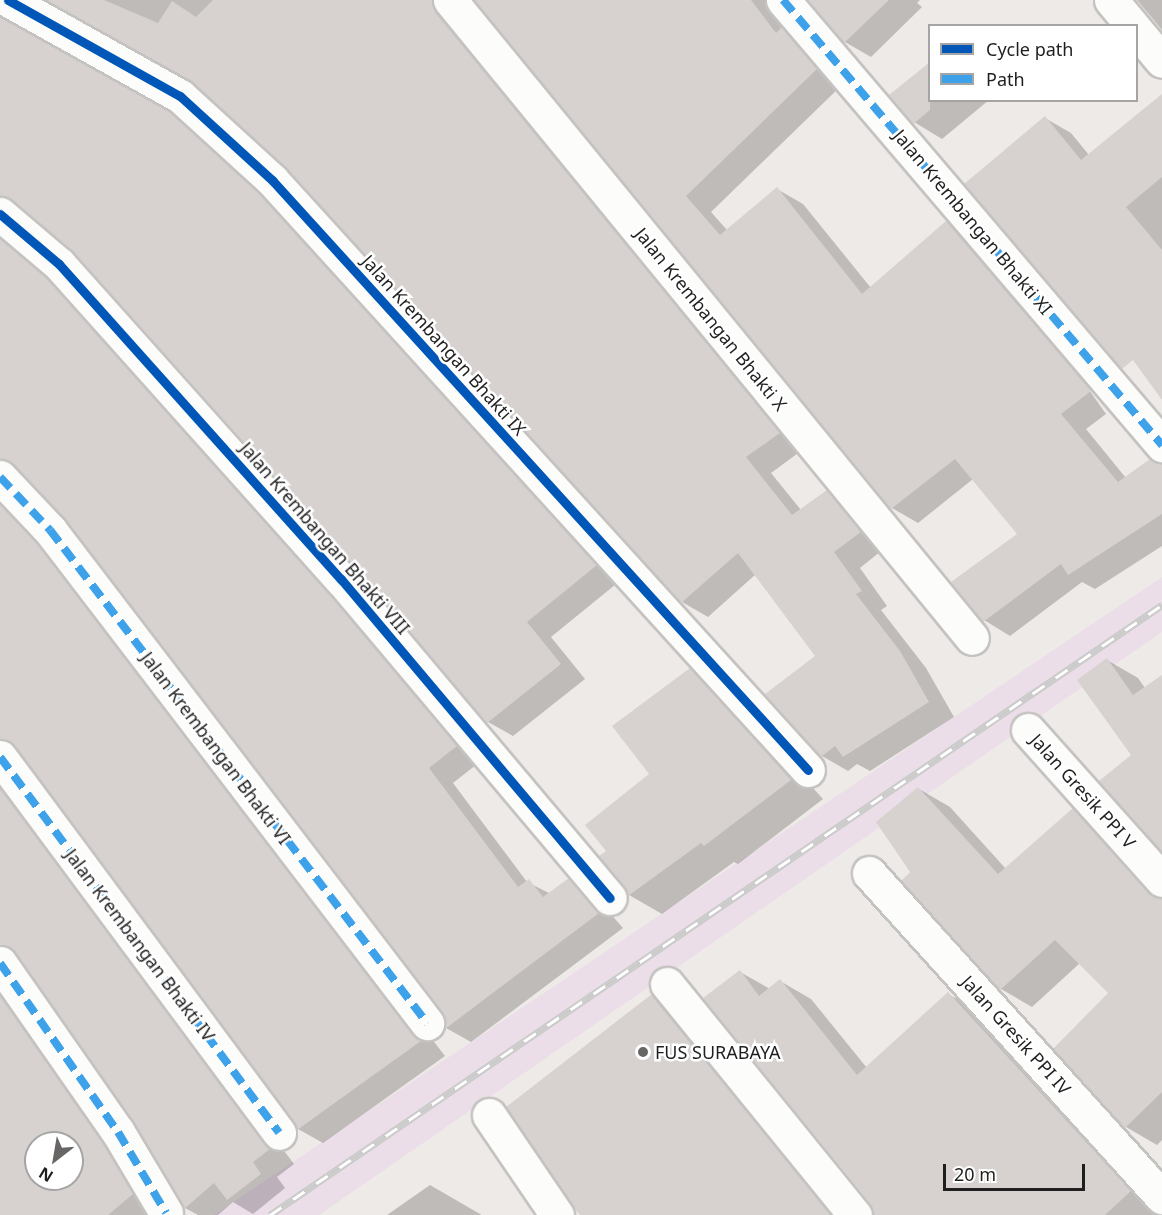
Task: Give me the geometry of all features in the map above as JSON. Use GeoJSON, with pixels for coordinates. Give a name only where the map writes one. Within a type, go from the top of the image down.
{"type":"FeatureCollection","features":[{"type":"Feature","properties":{"kind":"street","name":"Jalan Krembangan Bhakti IX"},"geometry":{"type":"LineString","coordinates":[[8,0],[180,96],[272,180],[808,770]]}},
{"type":"Feature","properties":{"kind":"street","name":"Jalan Krembangan Bhakti X"},"geometry":{"type":"LineString","coordinates":[[450,0],[972,638]]}},
{"type":"Feature","properties":{"kind":"street","name":"Jalan Krembangan Bhakti XI"},"geometry":{"type":"LineString","coordinates":[[783,0],[1162,445]]}},
{"type":"Feature","properties":{"kind":"street"},"geometry":{"type":"LineString","coordinates":[[1111,0],[1131,24]]}},
{"type":"Feature","properties":{"kind":"street"},"geometry":{"type":"LineString","coordinates":[[1138,31],[1162,61]]}},
{"type":"Feature","properties":{"kind":"street","name":"Jalan Krembangan Bhakti VIII"},"geometry":{"type":"LineString","coordinates":[[0,214],[59,264],[341,579],[610,898]]}},
{"type":"Feature","properties":{"kind":"street","name":"Jalan Krembangan Bhakti VI"},"geometry":{"type":"LineString","coordinates":[[0,477],[50,530],[428,1023]]}},
{"type":"Feature","properties":{"kind":"street","name":"Jalan Gresik PPI V"},"geometry":{"type":"LineString","coordinates":[[1028,729],[1162,880]]}},
{"type":"Feature","properties":{"kind":"street","name":"Jalan Krembangan Bhakti IV"},"geometry":{"type":"LineString","coordinates":[[0,757],[279,1133]]}},
{"type":"Feature","properties":{"kind":"street","name":"Jalan Gresik PPI IV"},"geometry":{"type":"LineString","coordinates":[[869,873],[1162,1197]]}},
{"type":"Feature","properties":{"kind":"street"},"geometry":{"type":"LineString","coordinates":[[0,963],[118,1132],[166,1213]]}},
{"type":"Feature","properties":{"kind":"street"},"geometry":{"type":"LineString","coordinates":[[667,984],[855,1215]]}},
{"type":"Feature","properties":{"kind":"street"},"geometry":{"type":"LineString","coordinates":[[489,1115],[557,1215]]}},
{"type":"Feature","properties":{"kind":"street"},"geometry":{"type":"LineString","coordinates":[[1147,1215],[1162,1202]]}},
{"type":"Feature","properties":{"kind":"shaded area"},"geometry":{"type":"Polygon","coordinates":[[[1162,577],[1162,632],[319,1215],[214,1215],[1162,577]]]}},
{"type":"Feature","properties":{"kind":"building"},"geometry":{"type":"Polygon","coordinates":[[[46,0],[104,0],[158,23],[172,1],[196,17],[213,0],[432,0],[435,12],[780,433],[746,457],[792,515],[827,490],[861,532],[834,552],[862,591],[856,594],[900,651],[929,702],[843,757],[835,746],[821,757],[765,694],[815,656],[738,553],[681,603],[285,166],[189,80],[46,0]]]}},
{"type":"Feature","properties":{"kind":"building"},"geometry":{"type":"Polygon","coordinates":[[[474,0],[751,0],[776,33],[782,27],[817,69],[686,196],[720,235],[777,187],[862,294],[946,221],[1091,391],[1061,414],[1118,482],[1150,459],[1162,463],[1162,514],[1068,575],[1061,564],[983,622],[951,582],[1017,534],[955,459],[891,509],[474,0]]]}},
{"type":"Feature","properties":{"kind":"building"},"geometry":{"type":"Polygon","coordinates":[[[808,0],[889,0],[844,43],[808,0]]]}},
{"type":"Feature","properties":{"kind":"building"},"geometry":{"type":"Polygon","coordinates":[[[0,17],[169,111],[259,193],[597,565],[527,622],[561,664],[487,723],[355,566],[73,251],[12,200],[0,196],[0,17]]]}},
{"type":"Feature","properties":{"kind":"building"},"geometry":{"type":"Polygon","coordinates":[[[928,64],[930,110],[913,124],[889,95],[928,64]]]}},
{"type":"Feature","properties":{"kind":"building"},"geometry":{"type":"Polygon","coordinates":[[[1162,94],[1162,177],[1126,207],[1162,250],[1162,400],[1133,360],[1122,369],[964,184],[1045,116],[1081,160],[1162,94]]]}},
{"type":"Feature","properties":{"kind":"building"},"geometry":{"type":"Polygon","coordinates":[[[0,239],[46,277],[327,591],[457,746],[429,768],[518,887],[529,879],[543,897],[569,878],[599,913],[445,1029],[442,1012],[65,519],[14,464],[0,459],[0,239]]]}},
{"type":"Feature","properties":{"kind":"building"},"geometry":{"type":"Polygon","coordinates":[[[0,504],[36,542],[412,1034],[421,1041],[297,1130],[15,746],[0,739],[0,504]]]}},
{"type":"Feature","properties":{"kind":"building"},"geometry":{"type":"Polygon","coordinates":[[[1107,658],[1133,695],[1162,675],[1162,852],[1099,781],[1131,755],[1077,680],[1107,658]]]}},
{"type":"Feature","properties":{"kind":"building"},"geometry":{"type":"Polygon","coordinates":[[[690,668],[791,780],[704,846],[701,843],[628,896],[599,856],[606,851],[585,825],[649,774],[612,726],[690,668]]]}},
{"type":"Feature","properties":{"kind":"building"},"geometry":{"type":"Polygon","coordinates":[[[918,787],[998,874],[1073,808],[1148,892],[1162,898],[1162,1092],[1125,1128],[1053,1049],[1108,993],[1055,940],[1000,990],[901,881],[910,872],[876,822],[918,787]]]}},
{"type":"Feature","properties":{"kind":"building"},"geometry":{"type":"Polygon","coordinates":[[[0,789],[270,1149],[253,1162],[261,1174],[227,1200],[214,1183],[184,1209],[133,1121],[15,952],[0,945],[0,789]]]}},
{"type":"Feature","properties":{"kind":"building"},"geometry":{"type":"Polygon","coordinates":[[[740,970],[759,996],[780,979],[857,1075],[948,992],[1131,1191],[1105,1215],[873,1215],[870,1203],[703,998],[740,970]]]}},
{"type":"Feature","properties":{"kind":"building","name":"FUS SURABAYA"},"geometry":{"type":"Polygon","coordinates":[[[652,994],[831,1215],[580,1215],[574,1208],[506,1107],[652,994]]]}},
{"type":"Feature","properties":{"kind":"building"},"geometry":{"type":"Polygon","coordinates":[[[0,996],[102,1142],[133,1194],[108,1215],[0,1215],[0,996]]]}},
{"type":"Feature","properties":{"kind":"railway"},"geometry":{"type":"LineString","coordinates":[[270,1215],[1162,605]]}},
{"type":"Feature","properties":{"kind":"marked path"},"geometry":{"type":"LineString","coordinates":[[783,0],[1162,445]]}},
{"type":"Feature","properties":{"kind":"marked path"},"geometry":{"type":"LineString","coordinates":[[0,477],[50,530],[427,1023]]}},
{"type":"Feature","properties":{"kind":"marked path"},"geometry":{"type":"LineString","coordinates":[[0,757],[279,1133]]}},
{"type":"Feature","properties":{"kind":"marked path"},"geometry":{"type":"LineString","coordinates":[[0,963],[118,1132],[166,1213]]}},
{"type":"Feature","properties":{"kind":"cycle path"},"geometry":{"type":"LineString","coordinates":[[8,0],[180,96],[272,180],[808,770]]}},
{"type":"Feature","properties":{"kind":"cycle path"},"geometry":{"type":"LineString","coordinates":[[0,214],[59,264],[341,579],[610,898]]}},
{"type":"Feature","properties":{"kind":"place","name":"FUS SURABAYA"},"geometry":{"type":"Point","coordinates":[643,1052]}}]}
